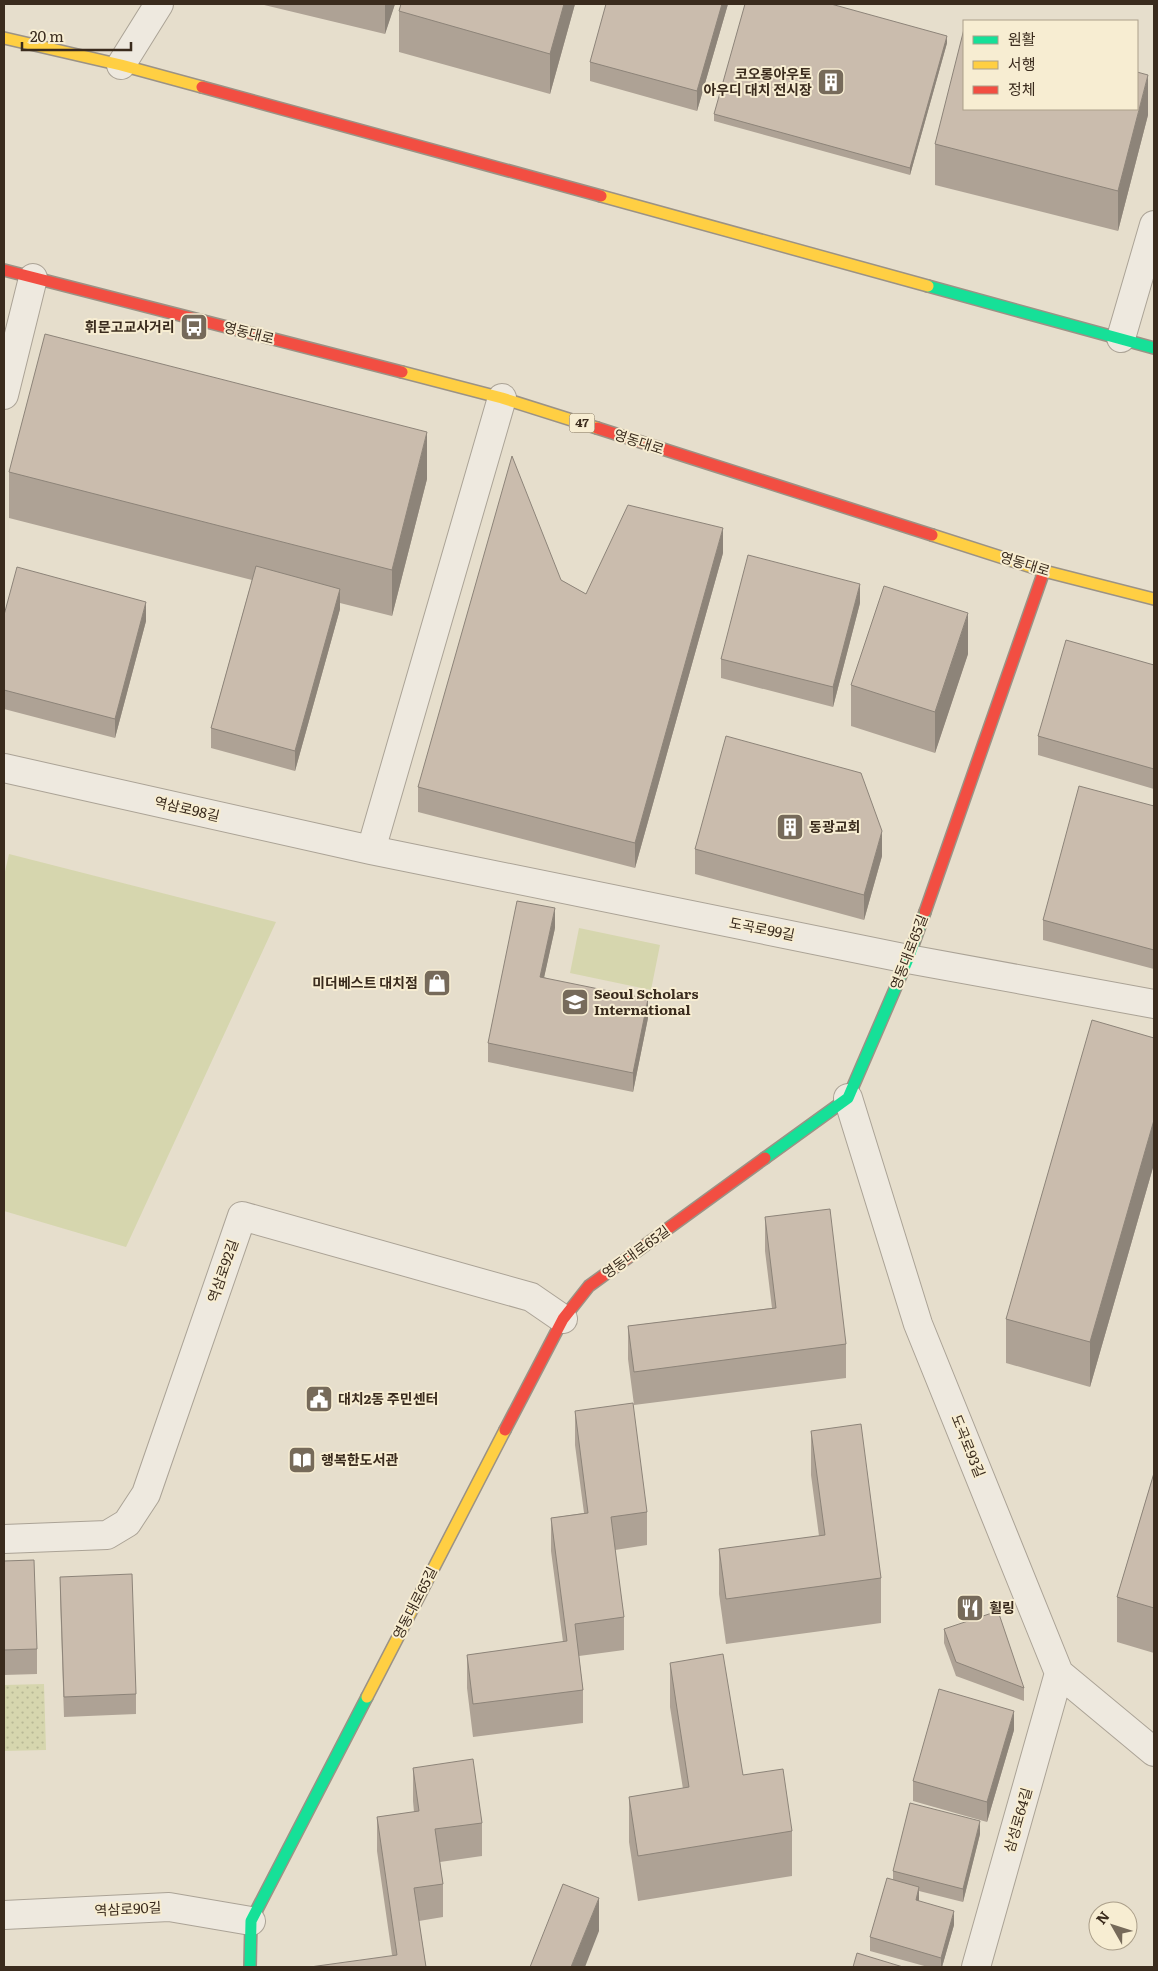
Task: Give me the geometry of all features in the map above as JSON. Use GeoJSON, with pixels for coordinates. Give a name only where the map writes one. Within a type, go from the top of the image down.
{"type":"FeatureCollection","features":[{"type":"Feature","properties":{"kind":"main road"},"geometry":{"type":"LineString","coordinates":[[4,38],[121,66],[1154,348]]}},
{"type":"Feature","properties":{"kind":"main road","name":"영동대로"},"geometry":{"type":"LineString","coordinates":[[4,270],[502,398],[1044,571],[1154,599]]}},
{"type":"Feature","properties":{"kind":"main road","name":"영동대로65길"},"geometry":{"type":"LineString","coordinates":[[250,1967],[251,1921],[563,1318],[589,1286],[848,1098],[908,959],[1044,571]]}},
{"type":"Feature","properties":{"kind":"street"},"geometry":{"type":"LineString","coordinates":[[121,66],[159,4]]}},
{"type":"Feature","properties":{"kind":"street"},"geometry":{"type":"LineString","coordinates":[[1121,338],[1154,225]]}},
{"type":"Feature","properties":{"kind":"street"},"geometry":{"type":"LineString","coordinates":[[4,395],[33,278]]}},
{"type":"Feature","properties":{"kind":"street"},"geometry":{"type":"LineString","coordinates":[[370,850],[502,398]]}},
{"type":"Feature","properties":{"kind":"street","name":"역삼로98길"},"geometry":{"type":"LineString","coordinates":[[4,768],[370,850]]}},
{"type":"Feature","properties":{"kind":"street","name":"도곡로99길"},"geometry":{"type":"LineString","coordinates":[[370,850],[908,959],[1154,1004]]}},
{"type":"Feature","properties":{"kind":"street","name":"도곡로93길"},"geometry":{"type":"LineString","coordinates":[[848,1098],[918,1324],[1060,1673],[1154,1752]]}},
{"type":"Feature","properties":{"kind":"street","name":"역삼로92길"},"geometry":{"type":"LineString","coordinates":[[4,1539],[107,1535],[127,1524],[146,1494],[242,1216],[531,1297],[563,1318]]}},
{"type":"Feature","properties":{"kind":"street","name":"삼성로64길"},"geometry":{"type":"LineString","coordinates":[[976,1967],[1060,1673]]}},
{"type":"Feature","properties":{"kind":"street","name":"역삼로90길"},"geometry":{"type":"LineString","coordinates":[[4,1915],[169,1907],[251,1921]]}},
{"type":"Feature","properties":{"kind":"green space"},"geometry":{"type":"Polygon","coordinates":[[[9,854],[276,922],[126,1247],[4,1211],[4,876],[9,854]]]}},
{"type":"Feature","properties":{"kind":"green space"},"geometry":{"type":"Polygon","coordinates":[[[579,928],[660,945],[651,990],[570,973],[579,928]]]}},
{"type":"Feature","properties":{"kind":"green space"},"geometry":{"type":"Polygon","coordinates":[[[44,1684],[46,1750],[4,1751],[4,1685],[44,1684]]]}},
{"type":"Feature","properties":{"kind":"building"},"geometry":{"type":"Polygon","coordinates":[[[401,4],[564,4],[550,54],[399,11],[401,4]]]}},
{"type":"Feature","properties":{"kind":"building"},"geometry":{"type":"Polygon","coordinates":[[[606,4],[722,4],[697,91],[590,62],[606,4]]]}},
{"type":"Feature","properties":{"kind":"building","name":"코오롱아우토 아우디 대치 전시장"},"geometry":{"type":"Polygon","coordinates":[[[745,4],[831,4],[947,36],[910,168],[714,114],[745,4]]]}},
{"type":"Feature","properties":{"kind":"building"},"geometry":{"type":"Polygon","coordinates":[[[963,33],[963,110],[1138,110],[1138,72],[1148,75],[1118,191],[935,144],[963,33]]]}},
{"type":"Feature","properties":{"kind":"building"},"geometry":{"type":"Polygon","coordinates":[[[45,334],[427,432],[392,570],[9,472],[45,334]]]}},
{"type":"Feature","properties":{"kind":"building"},"geometry":{"type":"Polygon","coordinates":[[[512,456],[561,580],[586,594],[628,505],[723,528],[635,843],[418,787],[512,456]]]}},
{"type":"Feature","properties":{"kind":"building"},"geometry":{"type":"Polygon","coordinates":[[[748,555],[860,584],[833,687],[721,659],[748,555]]]}},
{"type":"Feature","properties":{"kind":"building"},"geometry":{"type":"Polygon","coordinates":[[[256,566],[340,589],[295,751],[211,728],[256,566]]]}},
{"type":"Feature","properties":{"kind":"building"},"geometry":{"type":"Polygon","coordinates":[[[17,567],[146,602],[115,719],[4,690],[4,615],[17,567]]]}},
{"type":"Feature","properties":{"kind":"building"},"geometry":{"type":"Polygon","coordinates":[[[884,586],[968,613],[935,712],[851,685],[884,586]]]}},
{"type":"Feature","properties":{"kind":"building"},"geometry":{"type":"Polygon","coordinates":[[[1066,640],[1154,665],[1154,769],[1038,736],[1066,640]]]}},
{"type":"Feature","properties":{"kind":"building","name":"동광교회"},"geometry":{"type":"Polygon","coordinates":[[[726,736],[861,773],[882,831],[864,895],[695,849],[726,736]]]}},
{"type":"Feature","properties":{"kind":"building"},"geometry":{"type":"Polygon","coordinates":[[[1079,786],[1154,806],[1154,950],[1043,920],[1079,786]]]}},
{"type":"Feature","properties":{"kind":"building"},"geometry":{"type":"Polygon","coordinates":[[[517,901],[555,908],[540,977],[648,999],[633,1073],[488,1043],[517,901]]]}},
{"type":"Feature","properties":{"kind":"building"},"geometry":{"type":"Polygon","coordinates":[[[1092,1020],[1154,1038],[1154,1120],[1090,1342],[1006,1319],[1092,1020]]]}},
{"type":"Feature","properties":{"kind":"building"},"geometry":{"type":"Polygon","coordinates":[[[830,1209],[846,1344],[634,1372],[628,1326],[776,1308],[765,1217],[830,1209]]]}},
{"type":"Feature","properties":{"kind":"building"},"geometry":{"type":"Polygon","coordinates":[[[633,1403],[647,1512],[611,1517],[624,1617],[575,1624],[583,1690],[473,1704],[467,1655],[567,1641],[551,1518],[588,1513],[575,1411],[633,1403]]]}},
{"type":"Feature","properties":{"kind":"building"},"geometry":{"type":"Polygon","coordinates":[[[861,1424],[881,1578],[726,1599],[719,1549],[825,1535],[811,1431],[861,1424]]]}},
{"type":"Feature","properties":{"kind":"building"},"geometry":{"type":"Polygon","coordinates":[[[1154,1473],[1154,1608],[1117,1597],[1154,1473]]]}},
{"type":"Feature","properties":{"kind":"building"},"geometry":{"type":"Polygon","coordinates":[[[34,1560],[37,1649],[4,1650],[4,1561],[34,1560]]]}},
{"type":"Feature","properties":{"kind":"building"},"geometry":{"type":"Polygon","coordinates":[[[132,1574],[136,1694],[64,1697],[60,1577],[132,1574]]]}},
{"type":"Feature","properties":{"kind":"building"},"geometry":{"type":"Polygon","coordinates":[[[998,1611],[1024,1688],[956,1662],[944,1629],[998,1611]]]}},
{"type":"Feature","properties":{"kind":"building"},"geometry":{"type":"Polygon","coordinates":[[[723,1654],[743,1775],[783,1769],[792,1831],[638,1856],[629,1797],[689,1787],[670,1663],[723,1654]]]}},
{"type":"Feature","properties":{"kind":"building"},"geometry":{"type":"Polygon","coordinates":[[[939,1689],[1014,1711],[987,1802],[913,1781],[939,1689]]]}},
{"type":"Feature","properties":{"kind":"building"},"geometry":{"type":"Polygon","coordinates":[[[473,1759],[482,1823],[435,1829],[443,1884],[414,1888],[426,1967],[310,1967],[397,1955],[377,1817],[419,1811],[413,1768],[473,1759]]]}},
{"type":"Feature","properties":{"kind":"building"},"geometry":{"type":"Polygon","coordinates":[[[910,1803],[980,1821],[963,1889],[893,1871],[910,1803]]]}},
{"type":"Feature","properties":{"kind":"building"},"geometry":{"type":"Polygon","coordinates":[[[887,1878],[919,1887],[916,1900],[954,1911],[941,1958],[870,1937],[887,1878]]]}},
{"type":"Feature","properties":{"kind":"building"},"geometry":{"type":"Polygon","coordinates":[[[563,1884],[599,1898],[571,1967],[530,1967],[563,1884]]]}},
{"type":"Feature","properties":{"kind":"building"},"geometry":{"type":"Polygon","coordinates":[[[857,1953],[903,1967],[853,1967],[857,1953]]]}},
{"type":"Feature","properties":{"kind":"traffic: fast"},"geometry":{"type":"LineString","coordinates":[[928,286],[1154,348]]}},
{"type":"Feature","properties":{"kind":"traffic: fast"},"geometry":{"type":"LineString","coordinates":[[765,1158],[848,1098],[908,959],[925,912]]}},
{"type":"Feature","properties":{"kind":"traffic: fast"},"geometry":{"type":"LineString","coordinates":[[250,1967],[251,1921],[367,1697]]}},
{"type":"Feature","properties":{"kind":"traffic: slow"},"geometry":{"type":"LineString","coordinates":[[4,38],[121,65],[202,87]]}},
{"type":"Feature","properties":{"kind":"traffic: slow"},"geometry":{"type":"LineString","coordinates":[[601,196],[928,286]]}},
{"type":"Feature","properties":{"kind":"traffic: slow"},"geometry":{"type":"LineString","coordinates":[[402,372],[502,398],[597,428]]}},
{"type":"Feature","properties":{"kind":"traffic: slow"},"geometry":{"type":"LineString","coordinates":[[932,535],[1044,571],[1154,599]]}},
{"type":"Feature","properties":{"kind":"traffic: slow"},"geometry":{"type":"LineString","coordinates":[[367,1697],[505,1430]]}},
{"type":"Feature","properties":{"kind":"traffic: jam"},"geometry":{"type":"LineString","coordinates":[[202,87],[601,196]]}},
{"type":"Feature","properties":{"kind":"traffic: jam"},"geometry":{"type":"LineString","coordinates":[[4,270],[402,372]]}},
{"type":"Feature","properties":{"kind":"traffic: jam"},"geometry":{"type":"LineString","coordinates":[[597,428],[932,535]]}},
{"type":"Feature","properties":{"kind":"traffic: jam"},"geometry":{"type":"LineString","coordinates":[[925,912],[1044,571]]}},
{"type":"Feature","properties":{"kind":"traffic: jam"},"geometry":{"type":"LineString","coordinates":[[505,1430],[563,1319],[589,1286],[765,1158]]}},
{"type":"Feature","properties":{"kind":"place","name":"코오롱아우토 아우디 대치 전시장"},"geometry":{"type":"Point","coordinates":[831,82]}},
{"type":"Feature","properties":{"kind":"place","name":"휘문고교사거리"},"geometry":{"type":"Point","coordinates":[194,327]}},
{"type":"Feature","properties":{"kind":"place","name":"동광교회"},"geometry":{"type":"Point","coordinates":[790,827]}},
{"type":"Feature","properties":{"kind":"place","name":"미더베스트 대치점"},"geometry":{"type":"Point","coordinates":[437,983]}},
{"type":"Feature","properties":{"kind":"place","name":"Seoul Scholars International"},"geometry":{"type":"Point","coordinates":[575,1002]}},
{"type":"Feature","properties":{"kind":"place","name":"대치2동 주민센터"},"geometry":{"type":"Point","coordinates":[319,1399]}},
{"type":"Feature","properties":{"kind":"place","name":"행복한도서관"},"geometry":{"type":"Point","coordinates":[302,1460]}},
{"type":"Feature","properties":{"kind":"place","name":"휠링"},"geometry":{"type":"Point","coordinates":[970,1608]}}]}
